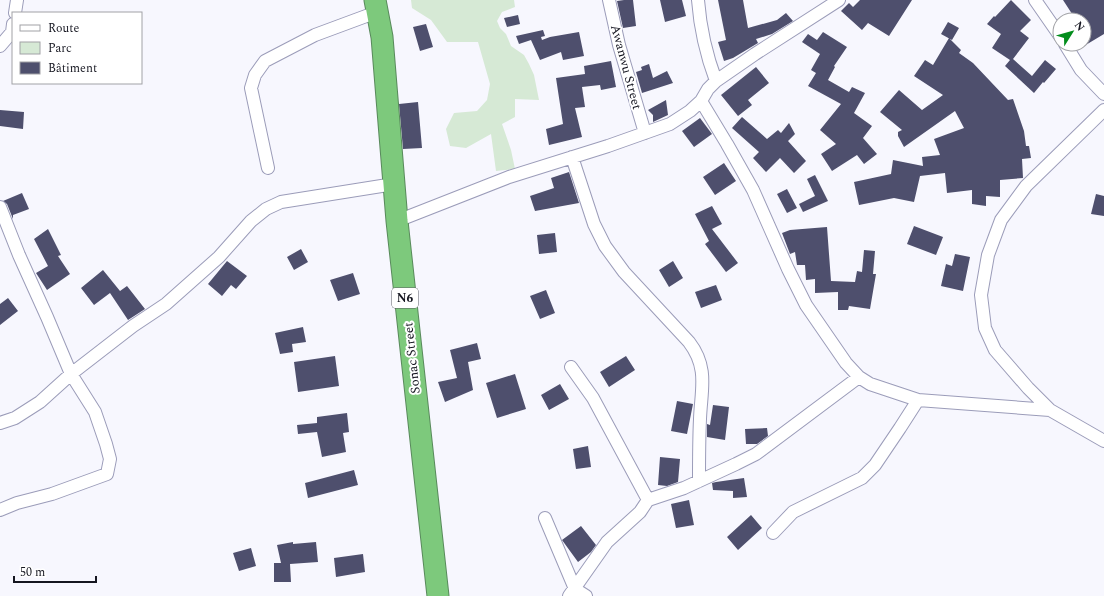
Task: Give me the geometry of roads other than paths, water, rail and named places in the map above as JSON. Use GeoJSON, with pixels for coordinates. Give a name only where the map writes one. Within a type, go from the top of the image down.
{"type":"FeatureCollection","features":[{"type":"Feature","properties":{"kind":"highway","name":"Sonac Street"},"geometry":{"type":"LineString","coordinates":[[376,6],[382,37],[397,221],[438,596]]}},
{"type":"Feature","properties":{"kind":"street"},"geometry":{"type":"LineString","coordinates":[[15,12],[17,0]]}},
{"type":"Feature","properties":{"kind":"street","name":"Awanwu Street"},"geometry":{"type":"LineString","coordinates":[[610,0],[619,45],[645,133]]}},
{"type":"Feature","properties":{"kind":"street"},"geometry":{"type":"LineString","coordinates":[[698,0],[704,38],[711,68],[716,81]]}},
{"type":"Feature","properties":{"kind":"street"},"geometry":{"type":"LineString","coordinates":[[397,221],[509,177],[670,124],[690,111],[701,101],[708,89],[716,81],[838,0]]}},
{"type":"Feature","properties":{"kind":"street"},"geometry":{"type":"LineString","coordinates":[[1035,0],[1052,24]]}},
{"type":"Feature","properties":{"kind":"street"},"geometry":{"type":"LineString","coordinates":[[268,168],[251,88],[255,75],[265,61],[376,6]]}},
{"type":"Feature","properties":{"kind":"street"},"geometry":{"type":"LineString","coordinates":[[0,46],[12,32]]}},
{"type":"Feature","properties":{"kind":"street"},"geometry":{"type":"LineString","coordinates":[[1070,52],[1081,70],[1104,94]]}},
{"type":"Feature","properties":{"kind":"street"},"geometry":{"type":"LineString","coordinates":[[701,101],[753,190],[788,269],[806,305],[846,363],[859,377],[870,384],[918,400],[1050,410]]}},
{"type":"Feature","properties":{"kind":"street"},"geometry":{"type":"LineString","coordinates":[[1104,110],[1026,186],[1001,220],[988,255],[981,294],[985,328],[995,350],[1028,388],[1050,410],[1104,441]]}},
{"type":"Feature","properties":{"kind":"street"},"geometry":{"type":"LineString","coordinates":[[572,157],[594,224],[606,246],[624,272],[689,342],[695,350],[699,360],[702,370],[703,387],[700,413],[699,481]]}},
{"type":"Feature","properties":{"kind":"street"},"geometry":{"type":"LineString","coordinates":[[0,423],[15,418],[40,402],[71,374],[133,326],[166,304],[219,257],[251,221],[266,209],[281,202],[394,184]]}},
{"type":"Feature","properties":{"kind":"street"},"geometry":{"type":"LineString","coordinates":[[0,207],[19,255],[71,374],[95,412],[110,459],[107,474],[52,494],[17,503],[0,510]]}},
{"type":"Feature","properties":{"kind":"street"},"geometry":{"type":"LineString","coordinates":[[571,366],[593,398],[648,500]]}},
{"type":"Feature","properties":{"kind":"street"},"geometry":{"type":"LineString","coordinates":[[572,592],[607,542],[640,512],[648,500],[684,488],[756,454],[859,377]]}},
{"type":"Feature","properties":{"kind":"street"},"geometry":{"type":"LineString","coordinates":[[773,533],[793,512],[862,478],[875,465],[918,400]]}},
{"type":"Feature","properties":{"kind":"street"},"geometry":{"type":"LineString","coordinates":[[545,518],[572,592]]}},
{"type":"Feature","properties":{"kind":"street"},"geometry":{"type":"LineString","coordinates":[[572,592],[586,596]]}}]}
